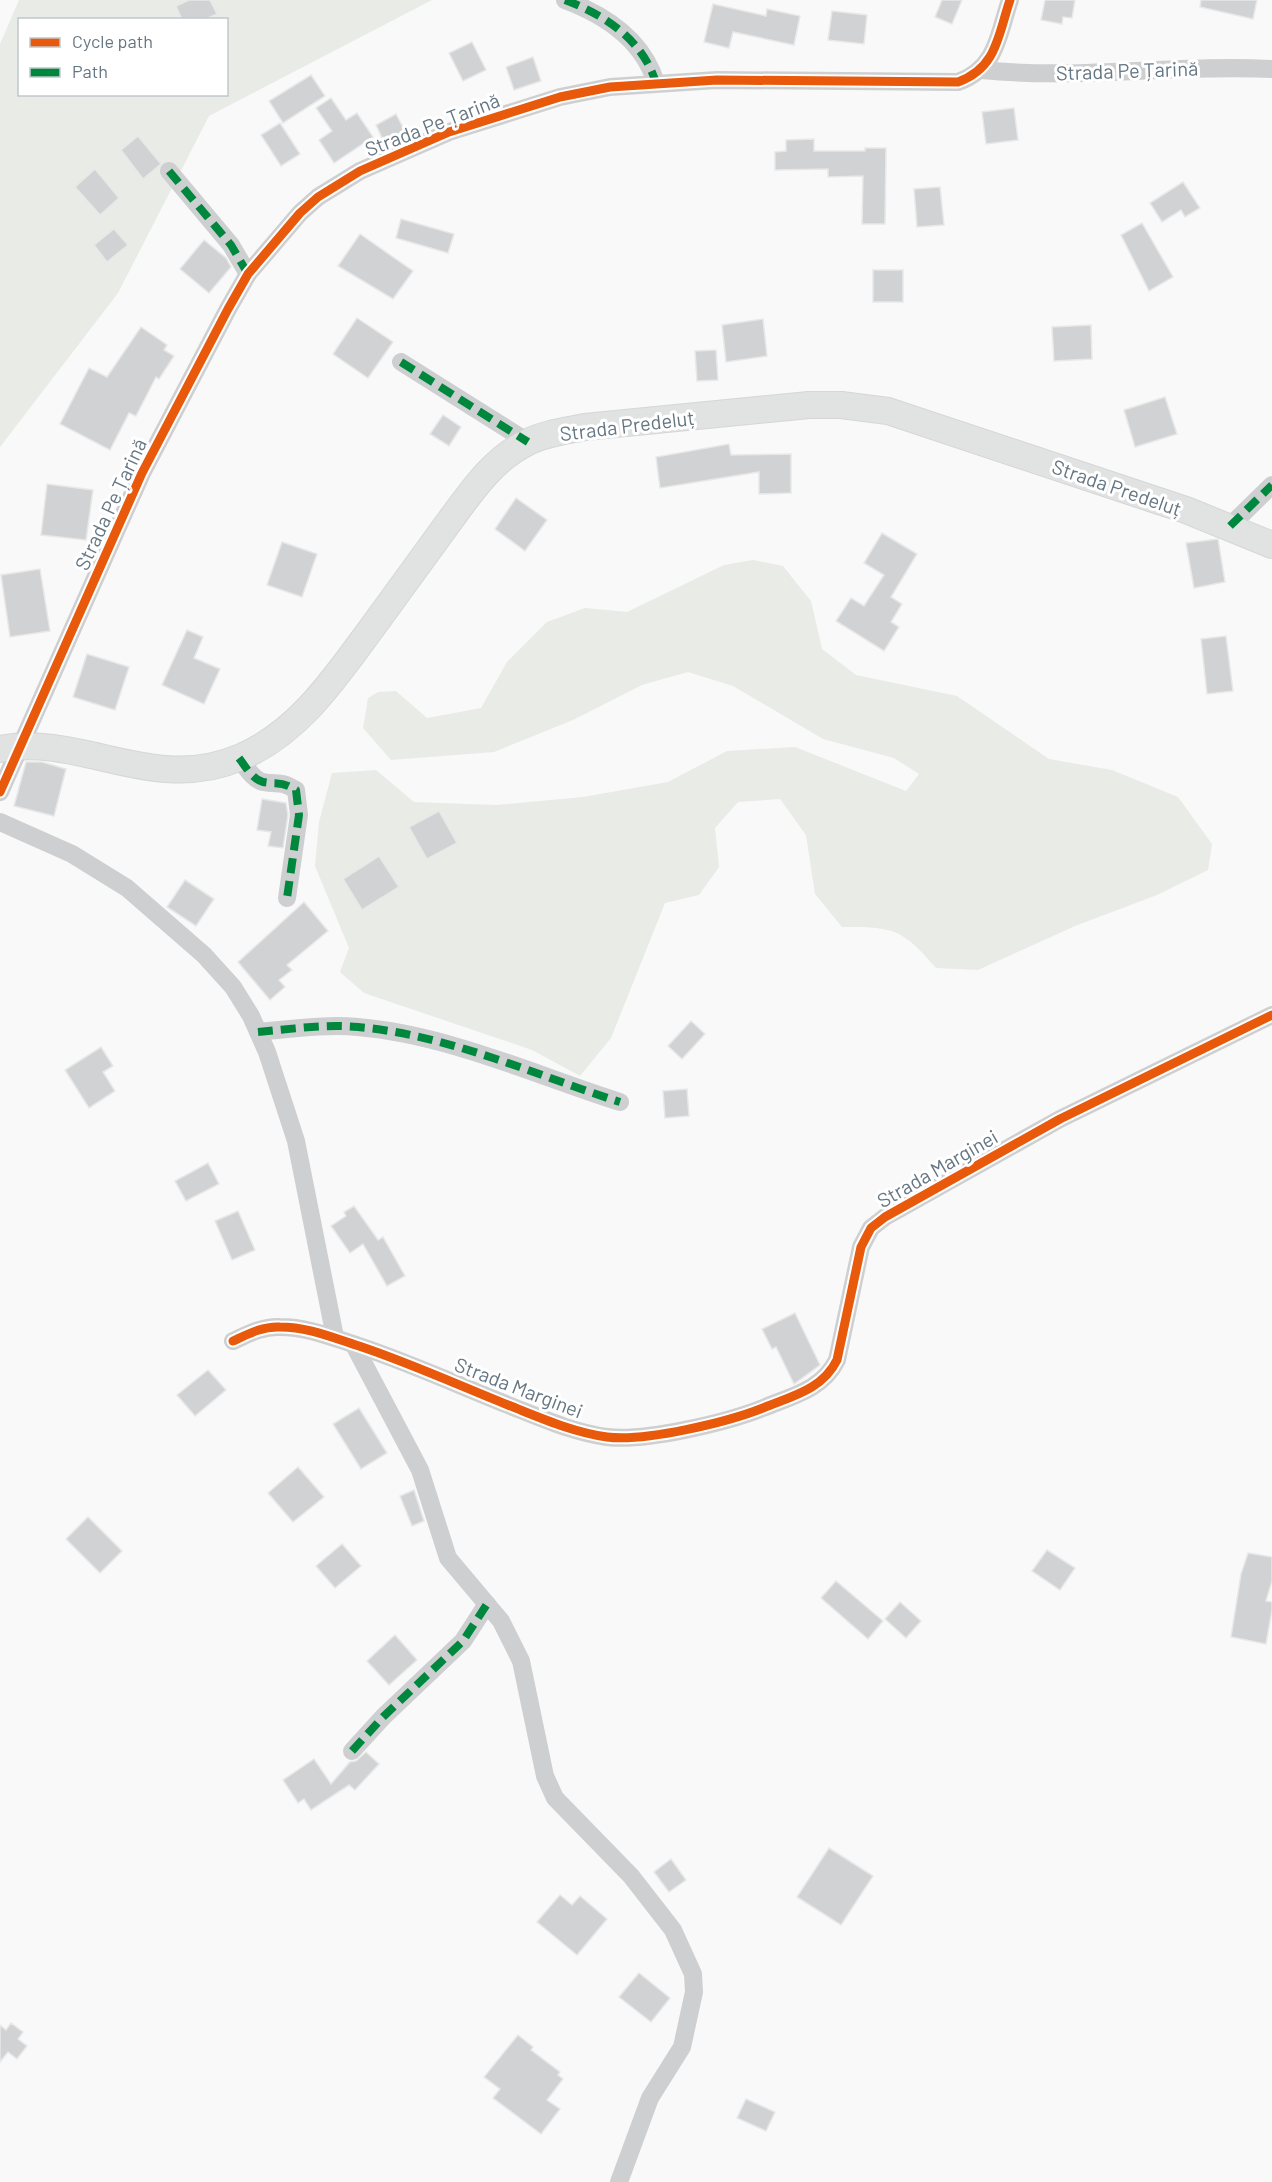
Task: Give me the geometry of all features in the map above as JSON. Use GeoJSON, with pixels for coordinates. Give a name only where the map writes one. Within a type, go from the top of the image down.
{"type":"FeatureCollection","features":[{"type":"Feature","properties":{"kind":"main road","name":"Strada Predeluț"},"geometry":{"type":"LineString","coordinates":[[11,747],[42,746],[159,770],[210,767],[264,747],[305,711],[339,672],[477,485],[510,453],[528,442],[552,434],[596,426],[809,405],[866,407],[918,419],[1230,526],[1272,545]]}},
{"type":"Feature","properties":{"kind":"street"},"geometry":{"type":"LineString","coordinates":[[565,0],[600,16],[629,38],[651,67],[656,83]]}},
{"type":"Feature","properties":{"kind":"street"},"geometry":{"type":"LineString","coordinates":[[982,70],[990,60],[1010,0]]}},
{"type":"Feature","properties":{"kind":"street","name":"Strada Pe Țarină"},"geometry":{"type":"LineString","coordinates":[[0,792],[11,747],[142,473],[248,274],[300,213],[318,197],[360,171],[401,151],[449,132],[560,97],[610,87],[717,80],[942,83],[958,82],[982,70],[1117,72],[1238,67],[1272,69]]}},
{"type":"Feature","properties":{"kind":"street"},"geometry":{"type":"LineString","coordinates":[[169,171],[231,245],[248,274]]}},
{"type":"Feature","properties":{"kind":"street"},"geometry":{"type":"LineString","coordinates":[[401,362],[528,442]]}},
{"type":"Feature","properties":{"kind":"street"},"geometry":{"type":"LineString","coordinates":[[1230,526],[1272,485]]}},
{"type":"Feature","properties":{"kind":"street"},"geometry":{"type":"LineString","coordinates":[[239,758],[249,772],[262,782],[281,781],[296,790],[299,815],[287,898]]}},
{"type":"Feature","properties":{"kind":"street"},"geometry":{"type":"LineString","coordinates":[[0,822],[72,854],[128,888],[204,955],[233,987],[258,1032],[296,1141],[335,1337]]}},
{"type":"Feature","properties":{"kind":"street","name":"Strada Marginei"},"geometry":{"type":"LineString","coordinates":[[233,1341],[258,1330],[278,1327],[306,1329],[410,1363],[570,1430],[609,1437],[647,1436],[744,1416],[800,1395],[822,1382],[832,1371],[837,1360],[861,1247],[871,1228],[885,1217],[1060,1119],[1272,1015]]}},
{"type":"Feature","properties":{"kind":"street"},"geometry":{"type":"LineString","coordinates":[[258,1032],[356,1026],[401,1032],[451,1045],[620,1102]]}},
{"type":"Feature","properties":{"kind":"street"},"geometry":{"type":"LineString","coordinates":[[354,1345],[420,1470],[448,1558],[501,1621],[521,1661],[545,1776],[555,1798],[632,1876],[673,1930],[693,1974],[694,1992],[682,2047],[650,2098],[620,2182]]}},
{"type":"Feature","properties":{"kind":"street"},"geometry":{"type":"LineString","coordinates":[[352,1751],[383,1717],[463,1641],[487,1604]]}},
{"type":"Feature","properties":{"kind":"shaded area"},"geometry":{"type":"Polygon","coordinates":[[[19,0],[432,0],[209,116],[118,293],[0,447],[0,44],[19,0]]]}},
{"type":"Feature","properties":{"kind":"shaded area"},"geometry":{"type":"Polygon","coordinates":[[[753,560],[783,566],[811,601],[822,649],[856,675],[957,696],[1049,759],[1112,770],[1178,797],[1212,844],[1208,870],[1157,895],[1075,926],[978,970],[936,968],[905,937],[885,929],[842,927],[815,894],[806,835],[780,799],[738,802],[715,828],[719,867],[699,895],[665,903],[611,1038],[580,1076],[532,1050],[364,993],[340,972],[349,948],[315,866],[319,822],[332,773],[376,770],[414,802],[496,805],[583,797],[668,782],[727,751],[795,747],[906,791],[919,774],[894,758],[823,739],[733,686],[688,672],[642,685],[573,720],[494,752],[391,760],[363,728],[368,698],[378,692],[396,691],[427,718],[481,708],[507,662],[547,622],[585,608],[627,612],[724,565],[753,560]]]}},
{"type":"Feature","properties":{"kind":"building"},"geometry":{"type":"Polygon","coordinates":[[[189,0],[210,0],[217,14],[208,18],[181,18],[176,6],[189,0]]]}},
{"type":"Feature","properties":{"kind":"building"},"geometry":{"type":"Polygon","coordinates":[[[942,0],[962,0],[952,24],[935,17],[942,0]]]}},
{"type":"Feature","properties":{"kind":"building"},"geometry":{"type":"Polygon","coordinates":[[[1045,0],[1075,0],[1072,18],[1063,17],[1062,24],[1041,20],[1045,0]]]}},
{"type":"Feature","properties":{"kind":"building"},"geometry":{"type":"Polygon","coordinates":[[[1201,0],[1257,0],[1253,19],[1200,7],[1201,0]]]}},
{"type":"Feature","properties":{"kind":"building"},"geometry":{"type":"Polygon","coordinates":[[[713,4],[766,16],[767,9],[800,16],[794,45],[733,32],[729,48],[704,42],[713,4]]]}},
{"type":"Feature","properties":{"kind":"building"},"geometry":{"type":"Polygon","coordinates":[[[832,11],[867,15],[864,44],[828,40],[832,11]]]}},
{"type":"Feature","properties":{"kind":"building"},"geometry":{"type":"Polygon","coordinates":[[[472,42],[486,70],[463,81],[449,53],[472,42]]]}},
{"type":"Feature","properties":{"kind":"building"},"geometry":{"type":"Polygon","coordinates":[[[533,57],[541,81],[514,90],[506,67],[533,57]]]}},
{"type":"Feature","properties":{"kind":"building"},"geometry":{"type":"Polygon","coordinates":[[[311,75],[325,96],[283,123],[269,101],[311,75]]]}},
{"type":"Feature","properties":{"kind":"building"},"geometry":{"type":"Polygon","coordinates":[[[331,98],[346,120],[357,113],[373,137],[334,163],[319,140],[332,131],[316,108],[331,98]]]}},
{"type":"Feature","properties":{"kind":"building"},"geometry":{"type":"Polygon","coordinates":[[[1014,108],[1018,140],[986,144],[982,112],[1014,108]]]}},
{"type":"Feature","properties":{"kind":"building"},"geometry":{"type":"Polygon","coordinates":[[[396,114],[406,133],[385,144],[376,125],[396,114]]]}},
{"type":"Feature","properties":{"kind":"building"},"geometry":{"type":"Polygon","coordinates":[[[280,123],[300,154],[281,166],[261,135],[280,123]]]}},
{"type":"Feature","properties":{"kind":"building"},"geometry":{"type":"Polygon","coordinates":[[[138,136],[161,164],[143,179],[121,150],[138,136]]]}},
{"type":"Feature","properties":{"kind":"building"},"geometry":{"type":"Polygon","coordinates":[[[814,139],[814,151],[865,151],[865,148],[886,148],[885,224],[862,224],[863,176],[828,177],[828,169],[775,170],[775,152],[786,151],[786,140],[814,139]]]}},
{"type":"Feature","properties":{"kind":"building"},"geometry":{"type":"Polygon","coordinates":[[[95,169],[119,198],[100,215],[75,187],[95,169]]]}},
{"type":"Feature","properties":{"kind":"building"},"geometry":{"type":"Polygon","coordinates":[[[1183,182],[1200,208],[1185,217],[1181,210],[1162,222],[1150,203],[1183,182]]]}},
{"type":"Feature","properties":{"kind":"building"},"geometry":{"type":"Polygon","coordinates":[[[940,187],[944,225],[917,227],[914,189],[940,187]]]}},
{"type":"Feature","properties":{"kind":"building"},"geometry":{"type":"Polygon","coordinates":[[[401,219],[454,234],[448,253],[396,238],[401,219]]]}},
{"type":"Feature","properties":{"kind":"building"},"geometry":{"type":"Polygon","coordinates":[[[1142,223],[1173,277],[1149,291],[1121,235],[1142,223]]]}},
{"type":"Feature","properties":{"kind":"building"},"geometry":{"type":"Polygon","coordinates":[[[114,229],[128,245],[107,262],[94,245],[114,229]]]}},
{"type":"Feature","properties":{"kind":"building"},"geometry":{"type":"Polygon","coordinates":[[[360,234],[413,271],[393,299],[338,266],[360,234]]]}},
{"type":"Feature","properties":{"kind":"building"},"geometry":{"type":"Polygon","coordinates":[[[204,240],[226,258],[231,267],[209,293],[180,269],[204,240]]]}},
{"type":"Feature","properties":{"kind":"building"},"geometry":{"type":"Polygon","coordinates":[[[873,270],[903,270],[903,302],[873,302],[873,270]]]}},
{"type":"Feature","properties":{"kind":"building"},"geometry":{"type":"Polygon","coordinates":[[[357,318],[393,342],[368,378],[333,354],[357,318]]]}},
{"type":"Feature","properties":{"kind":"building"},"geometry":{"type":"Polygon","coordinates":[[[763,319],[767,356],[726,362],[722,325],[763,319]]]}},
{"type":"Feature","properties":{"kind":"building"},"geometry":{"type":"Polygon","coordinates":[[[1091,325],[1092,359],[1054,361],[1052,327],[1091,325]]]}},
{"type":"Feature","properties":{"kind":"building"},"geometry":{"type":"Polygon","coordinates":[[[141,327],[167,345],[164,350],[174,356],[159,379],[156,377],[136,416],[129,413],[110,450],[60,424],[89,368],[107,377],[141,327]]]}},
{"type":"Feature","properties":{"kind":"building"},"geometry":{"type":"Polygon","coordinates":[[[716,350],[718,380],[697,381],[695,351],[716,350]]]}},
{"type":"Feature","properties":{"kind":"building"},"geometry":{"type":"Polygon","coordinates":[[[1165,397],[1177,434],[1135,447],[1124,410],[1165,397]]]}},
{"type":"Feature","properties":{"kind":"building"},"geometry":{"type":"Polygon","coordinates":[[[443,415],[461,427],[449,446],[430,434],[443,415]]]}},
{"type":"Feature","properties":{"kind":"building"},"geometry":{"type":"Polygon","coordinates":[[[729,444],[731,455],[791,454],[791,493],[759,494],[759,472],[660,488],[656,457],[729,444]]]}},
{"type":"Feature","properties":{"kind":"building"},"geometry":{"type":"Polygon","coordinates":[[[47,484],[93,490],[86,540],[41,535],[47,484]]]}},
{"type":"Feature","properties":{"kind":"building"},"geometry":{"type":"Polygon","coordinates":[[[516,498],[547,520],[525,551],[495,529],[516,498]]]}},
{"type":"Feature","properties":{"kind":"building"},"geometry":{"type":"Polygon","coordinates":[[[882,533],[917,554],[891,597],[902,604],[891,622],[899,627],[884,651],[836,621],[851,598],[864,606],[884,575],[864,563],[882,533]]]}},
{"type":"Feature","properties":{"kind":"building"},"geometry":{"type":"Polygon","coordinates":[[[1218,539],[1225,582],[1194,588],[1186,543],[1218,539]]]}},
{"type":"Feature","properties":{"kind":"building"},"geometry":{"type":"Polygon","coordinates":[[[282,542],[317,554],[302,597],[267,585],[282,542]]]}},
{"type":"Feature","properties":{"kind":"building"},"geometry":{"type":"Polygon","coordinates":[[[40,569],[50,631],[10,637],[1,575],[40,569]]]}},
{"type":"Feature","properties":{"kind":"building"},"geometry":{"type":"Polygon","coordinates":[[[187,630],[203,637],[194,658],[220,669],[204,704],[162,685],[187,630]]]}},
{"type":"Feature","properties":{"kind":"building"},"geometry":{"type":"Polygon","coordinates":[[[1226,636],[1233,691],[1207,694],[1201,639],[1226,636]]]}},
{"type":"Feature","properties":{"kind":"building"},"geometry":{"type":"Polygon","coordinates":[[[87,654],[129,667],[115,710],[73,697],[87,654]]]}},
{"type":"Feature","properties":{"kind":"building"},"geometry":{"type":"Polygon","coordinates":[[[26,762],[42,762],[66,769],[54,816],[14,806],[26,762]]]}},
{"type":"Feature","properties":{"kind":"building"},"geometry":{"type":"Polygon","coordinates":[[[262,799],[286,803],[288,815],[283,848],[268,846],[271,832],[257,830],[262,799]]]}},
{"type":"Feature","properties":{"kind":"building"},"geometry":{"type":"Polygon","coordinates":[[[439,811],[457,843],[427,859],[409,827],[439,811]]]}},
{"type":"Feature","properties":{"kind":"building"},"geometry":{"type":"Polygon","coordinates":[[[379,856],[399,887],[362,910],[343,879],[379,856]]]}},
{"type":"Feature","properties":{"kind":"building"},"geometry":{"type":"Polygon","coordinates":[[[185,880],[214,899],[196,926],[167,907],[185,880]]]}},
{"type":"Feature","properties":{"kind":"building"},"geometry":{"type":"Polygon","coordinates":[[[304,902],[328,931],[287,965],[292,970],[279,980],[285,987],[270,1000],[238,962],[304,902]]]}},
{"type":"Feature","properties":{"kind":"building"},"geometry":{"type":"Polygon","coordinates":[[[691,1021],[705,1034],[682,1059],[668,1046],[691,1021]]]}},
{"type":"Feature","properties":{"kind":"building"},"geometry":{"type":"Polygon","coordinates":[[[101,1047],[113,1066],[103,1072],[115,1091],[89,1108],[65,1070],[101,1047]]]}},
{"type":"Feature","properties":{"kind":"building"},"geometry":{"type":"Polygon","coordinates":[[[687,1089],[689,1116],[665,1118],[663,1091],[687,1089]]]}},
{"type":"Feature","properties":{"kind":"building"},"geometry":{"type":"Polygon","coordinates":[[[208,1163],[219,1184],[186,1201],[175,1181],[208,1163]]]}},
{"type":"Feature","properties":{"kind":"building"},"geometry":{"type":"Polygon","coordinates":[[[354,1206],[378,1240],[383,1237],[405,1276],[387,1286],[363,1244],[350,1253],[331,1226],[346,1216],[344,1212],[354,1206]]]}},
{"type":"Feature","properties":{"kind":"building"},"geometry":{"type":"Polygon","coordinates":[[[238,1211],[255,1250],[232,1260],[215,1221],[238,1211]]]}},
{"type":"Feature","properties":{"kind":"building"},"geometry":{"type":"Polygon","coordinates":[[[795,1313],[820,1365],[794,1384],[776,1347],[772,1349],[762,1329],[795,1313]]]}},
{"type":"Feature","properties":{"kind":"building"},"geometry":{"type":"Polygon","coordinates":[[[208,1370],[226,1390],[195,1416],[177,1395],[208,1370]]]}},
{"type":"Feature","properties":{"kind":"building"},"geometry":{"type":"Polygon","coordinates":[[[359,1408],[387,1453],[361,1469],[333,1424],[359,1408]]]}},
{"type":"Feature","properties":{"kind":"building"},"geometry":{"type":"Polygon","coordinates":[[[298,1467],[324,1497],[293,1522],[268,1493],[298,1467]]]}},
{"type":"Feature","properties":{"kind":"building"},"geometry":{"type":"Polygon","coordinates":[[[414,1490],[424,1521],[412,1526],[400,1496],[414,1490]]]}},
{"type":"Feature","properties":{"kind":"building"},"geometry":{"type":"Polygon","coordinates":[[[88,1517],[122,1551],[100,1573],[66,1539],[88,1517]]]}},
{"type":"Feature","properties":{"kind":"building"},"geometry":{"type":"Polygon","coordinates":[[[342,1544],[361,1566],[335,1588],[316,1566],[342,1544]]]}},
{"type":"Feature","properties":{"kind":"building"},"geometry":{"type":"Polygon","coordinates":[[[1047,1550],[1075,1568],[1060,1590],[1032,1571],[1047,1550]]]}},
{"type":"Feature","properties":{"kind":"building"},"geometry":{"type":"Polygon","coordinates":[[[1248,1553],[1272,1557],[1272,1581],[1266,1601],[1272,1602],[1272,1610],[1266,1644],[1231,1637],[1241,1574],[1248,1553]]]}},
{"type":"Feature","properties":{"kind":"building"},"geometry":{"type":"Polygon","coordinates":[[[836,1581],[883,1621],[868,1639],[821,1598],[836,1581]]]}},
{"type":"Feature","properties":{"kind":"building"},"geometry":{"type":"Polygon","coordinates":[[[900,1602],[921,1621],[906,1638],[885,1619],[900,1602]]]}},
{"type":"Feature","properties":{"kind":"building"},"geometry":{"type":"Polygon","coordinates":[[[395,1635],[417,1660],[389,1685],[367,1661],[395,1635]]]}},
{"type":"Feature","properties":{"kind":"building"},"geometry":{"type":"Polygon","coordinates":[[[366,1752],[379,1764],[355,1790],[349,1785],[311,1810],[304,1799],[298,1803],[283,1780],[314,1759],[331,1784],[350,1762],[356,1761],[366,1752]]]}},
{"type":"Feature","properties":{"kind":"building"},"geometry":{"type":"Polygon","coordinates":[[[829,1848],[873,1876],[841,1925],[797,1897],[829,1848]]]}},
{"type":"Feature","properties":{"kind":"building"},"geometry":{"type":"Polygon","coordinates":[[[671,1859],[686,1880],[669,1892],[654,1872],[671,1859]]]}},
{"type":"Feature","properties":{"kind":"building"},"geometry":{"type":"Polygon","coordinates":[[[560,1895],[572,1905],[580,1896],[607,1919],[577,1955],[537,1922],[560,1895]]]}},
{"type":"Feature","properties":{"kind":"building"},"geometry":{"type":"Polygon","coordinates":[[[639,1973],[670,1998],[651,2022],[619,1997],[639,1973]]]}},
{"type":"Feature","properties":{"kind":"building"},"geometry":{"type":"Polygon","coordinates":[[[11,2023],[23,2032],[18,2039],[27,2046],[17,2059],[8,2052],[0,2062],[0,2025],[6,2030],[11,2023]]]}},
{"type":"Feature","properties":{"kind":"building"},"geometry":{"type":"Polygon","coordinates":[[[518,2035],[533,2047],[531,2050],[560,2072],[558,2075],[563,2079],[547,2100],[560,2109],[541,2134],[493,2098],[500,2089],[484,2077],[518,2035]]]}},
{"type":"Feature","properties":{"kind":"building"},"geometry":{"type":"Polygon","coordinates":[[[746,2099],[775,2112],[766,2131],[737,2118],[746,2099]]]}},
{"type":"Feature","properties":{"kind":"marked path"},"geometry":{"type":"LineString","coordinates":[[565,0],[594,13],[621,31],[642,54],[656,83]]}},
{"type":"Feature","properties":{"kind":"marked path"},"geometry":{"type":"LineString","coordinates":[[169,171],[231,245],[248,274]]}},
{"type":"Feature","properties":{"kind":"marked path"},"geometry":{"type":"LineString","coordinates":[[401,362],[528,442]]}},
{"type":"Feature","properties":{"kind":"marked path"},"geometry":{"type":"LineString","coordinates":[[1230,526],[1272,485]]}},
{"type":"Feature","properties":{"kind":"marked path"},"geometry":{"type":"LineString","coordinates":[[239,758],[259,781],[282,784],[296,790],[299,815],[287,898]]}},
{"type":"Feature","properties":{"kind":"marked path"},"geometry":{"type":"LineString","coordinates":[[258,1032],[334,1026],[392,1031],[491,1057],[620,1102]]}},
{"type":"Feature","properties":{"kind":"marked path"},"geometry":{"type":"LineString","coordinates":[[352,1751],[383,1717],[463,1641],[487,1604]]}},
{"type":"Feature","properties":{"kind":"cycle path"},"geometry":{"type":"LineString","coordinates":[[0,792],[142,473],[228,309],[248,274],[300,213],[318,197],[360,171],[449,132],[560,97],[610,87],[717,80],[958,82],[971,76],[988,59],[999,38],[1010,0]]}},
{"type":"Feature","properties":{"kind":"cycle path"},"geometry":{"type":"LineString","coordinates":[[233,1341],[256,1331],[274,1327],[291,1327],[311,1331],[397,1360],[557,1424],[607,1437],[623,1438],[664,1434],[708,1425],[748,1413],[805,1391],[831,1370],[837,1360],[861,1247],[871,1228],[885,1217],[1060,1119],[1272,1015]]}}]}
